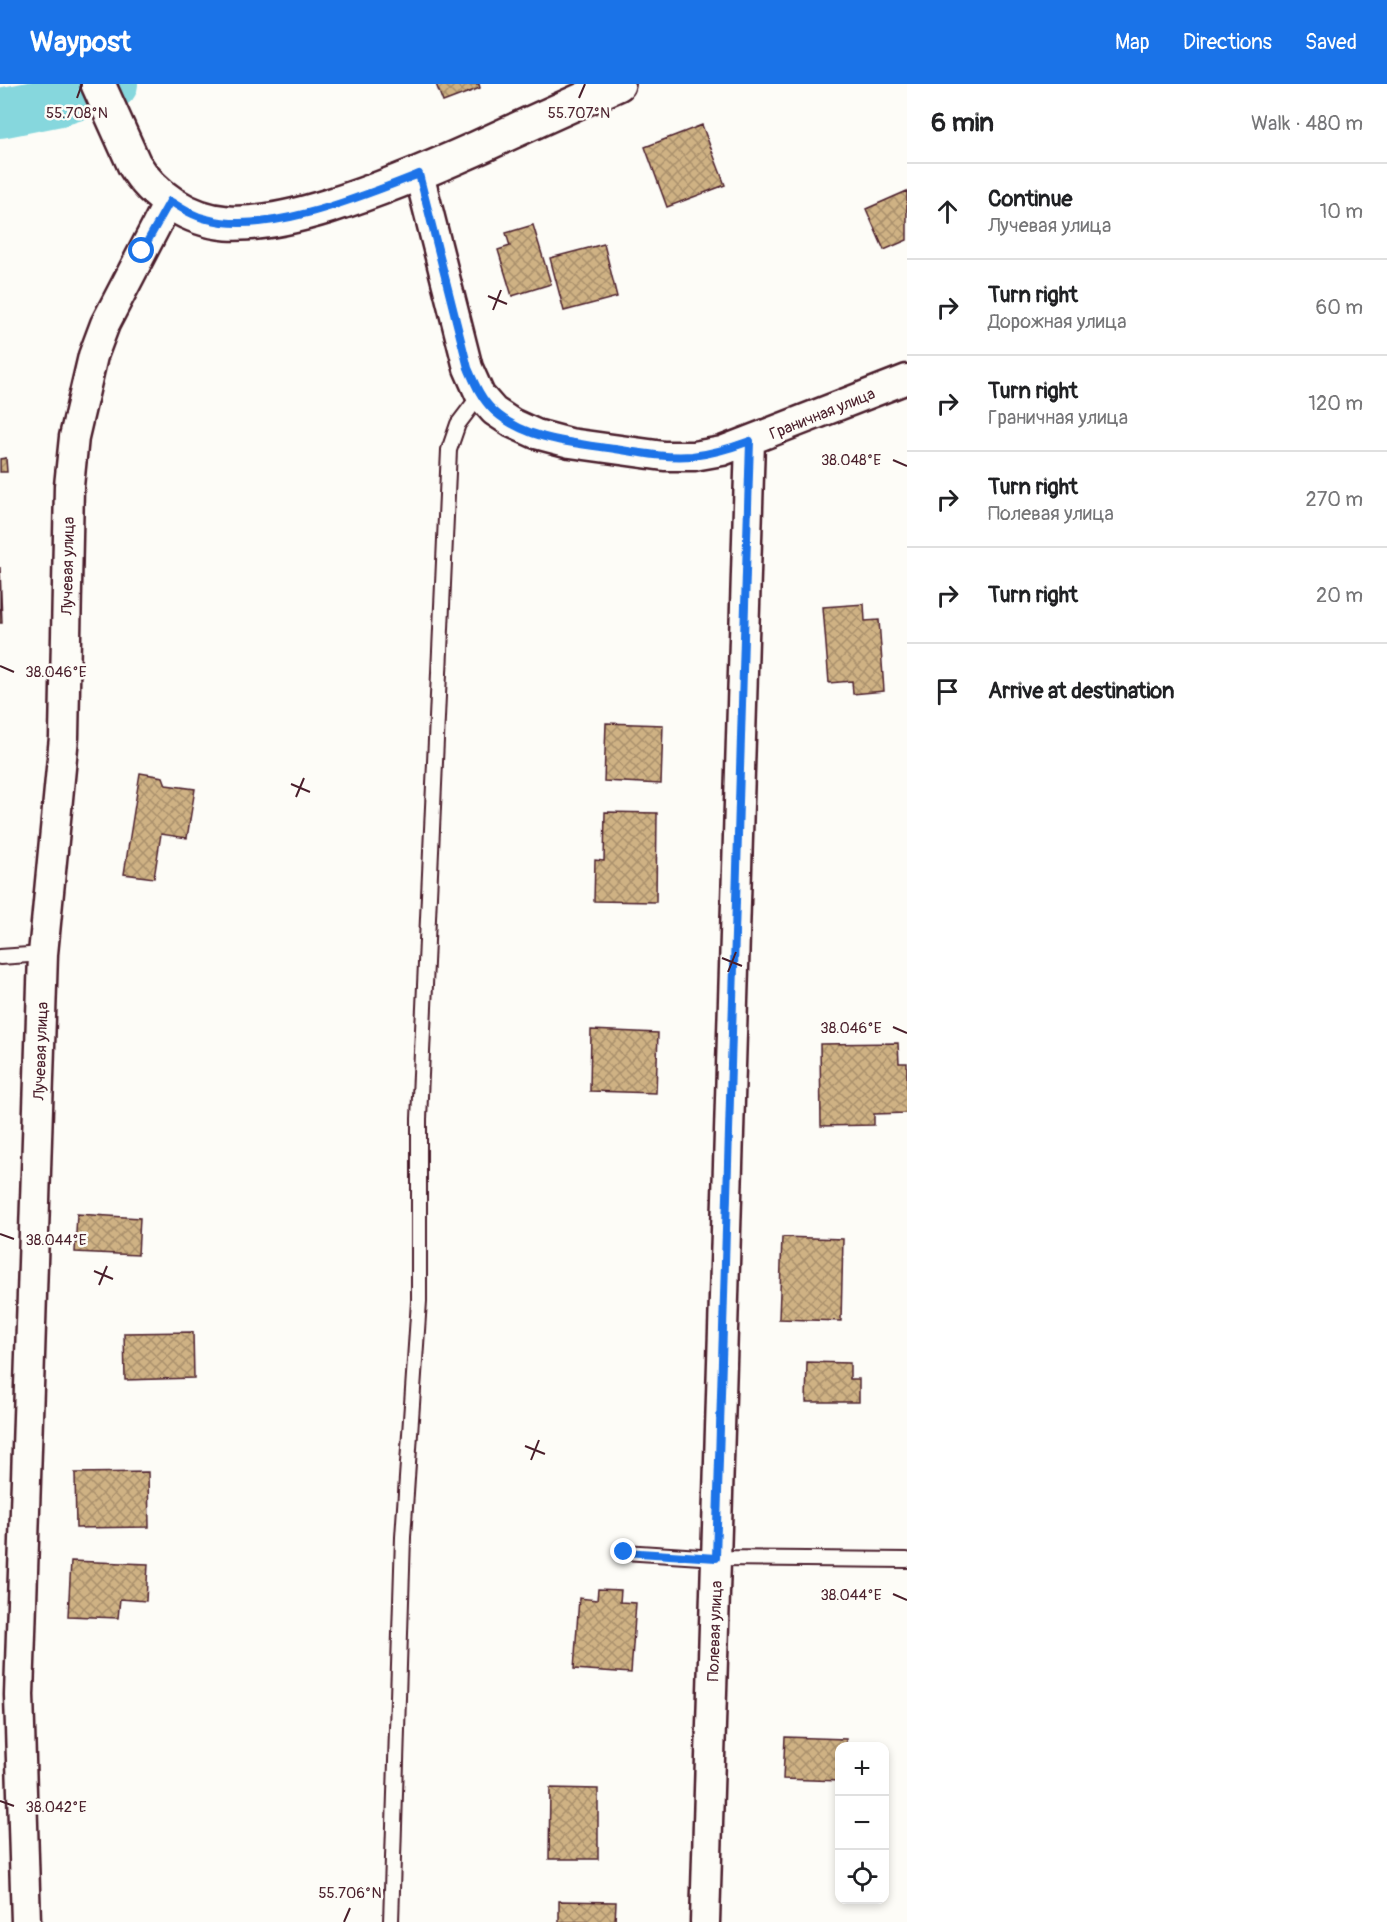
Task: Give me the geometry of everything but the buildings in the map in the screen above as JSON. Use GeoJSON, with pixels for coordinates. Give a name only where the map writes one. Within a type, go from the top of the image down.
{"type":"FeatureCollection","features":[{"type":"Feature","properties":{"kind":"main road"},"geometry":{"type":"LineString","coordinates":[[98,84],[134,164],[152,188],[187,212],[226,223],[275,219],[309,212],[383,188],[618,84]]}},
{"type":"Feature","properties":{"kind":"street","name":"Граничная улица"},"geometry":{"type":"LineString","coordinates":[[419,174],[468,368],[480,395],[494,411],[512,423],[536,434],[570,443],[664,456],[703,454],[722,451],[750,441],[907,379]]}},
{"type":"Feature","properties":{"kind":"street","name":"Лучевая улица"},"geometry":{"type":"LineString","coordinates":[[26,1922],[18,1695],[43,954],[64,737],[69,486],[74,437],[91,366],[105,324],[170,201]]}},
{"type":"Feature","properties":{"kind":"street","name":"Полевая улица"},"geometry":{"type":"LineString","coordinates":[[705,1922],[750,441]]}},
{"type":"Feature","properties":{"kind":"lane"},"geometry":{"type":"LineString","coordinates":[[391,1922],[403,1537],[419,1301],[419,1119],[449,450],[458,424],[480,395]]}},
{"type":"Feature","properties":{"kind":"lane"},"geometry":{"type":"LineString","coordinates":[[0,957],[43,954]]}},
{"type":"Feature","properties":{"kind":"lane"},"geometry":{"type":"LineString","coordinates":[[624,1552],[716,1558],[907,1560]]}},
{"type":"Feature","properties":{"kind":"waterway"},"geometry":{"type":"LineString","coordinates":[[0,113],[60,101],[113,84]]}},
{"type":"Feature","properties":{"kind":"route"},"geometry":{"type":"LineString","coordinates":[[142,251],[170,201],[187,212],[206,219],[226,223],[248,222],[309,212],[419,174],[468,368],[480,395],[494,411],[512,423],[536,434],[570,443],[664,456],[694,456],[722,451],[750,441],[716,1558],[624,1552]]}}]}
